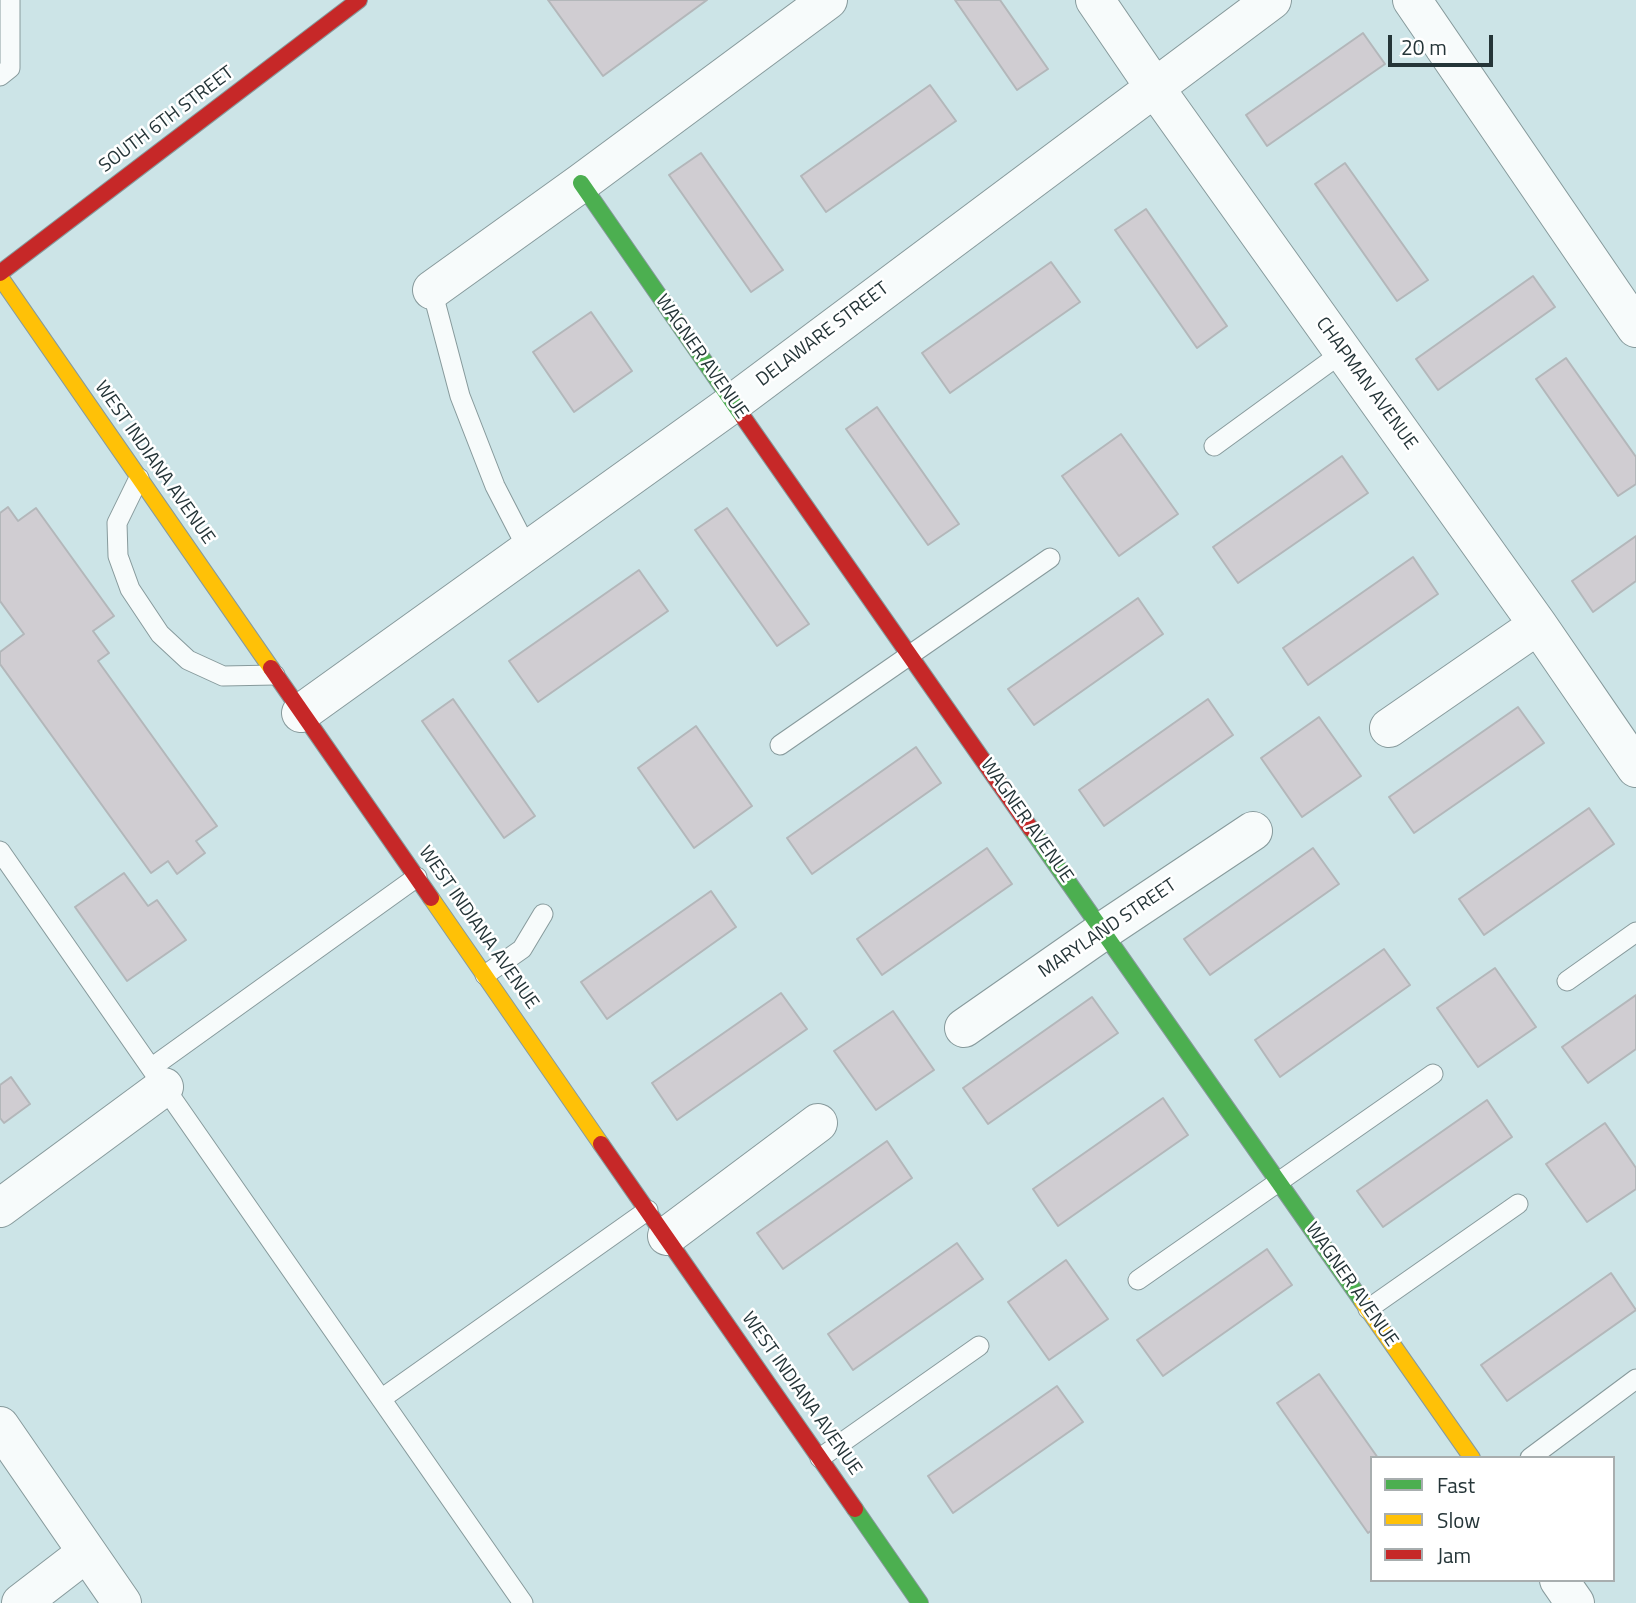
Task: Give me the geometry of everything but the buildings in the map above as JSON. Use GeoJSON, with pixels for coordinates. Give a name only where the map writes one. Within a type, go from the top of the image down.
{"type":"FeatureCollection","features":[{"type":"Feature","properties":{"kind":"street","name":"SOUTH 6TH STREET"},"geometry":{"type":"LineString","coordinates":[[0,275],[359,0]]}},
{"type":"Feature","properties":{"kind":"street"},"geometry":{"type":"LineString","coordinates":[[432,290],[828,0]]}},
{"type":"Feature","properties":{"kind":"street","name":"CHAPMAN AVENUE"},"geometry":{"type":"LineString","coordinates":[[1095,0],[1538,625],[1636,768]]}},
{"type":"Feature","properties":{"kind":"street","name":"DELAWARE STREET"},"geometry":{"type":"LineString","coordinates":[[301,713],[733,403],[1272,0]]}},
{"type":"Feature","properties":{"kind":"street"},"geometry":{"type":"LineString","coordinates":[[1412,0],[1636,328]]}},
{"type":"Feature","properties":{"kind":"street","name":"WAGNER AVENUE"},"geometry":{"type":"LineString","coordinates":[[581,183],[1471,1456]]}},
{"type":"Feature","properties":{"kind":"street","name":"WEST INDIANA AVENUE"},"geometry":{"type":"LineString","coordinates":[[0,275],[920,1603]]}},
{"type":"Feature","properties":{"kind":"street"},"geometry":{"type":"LineString","coordinates":[[1389,728],[1538,625]]}},
{"type":"Feature","properties":{"kind":"street","name":"MARYLAND STREET"},"geometry":{"type":"LineString","coordinates":[[964,1028],[1253,831]]}},
{"type":"Feature","properties":{"kind":"street"},"geometry":{"type":"LineString","coordinates":[[0,1208],[158,1078]]}},
{"type":"Feature","properties":{"kind":"street"},"geometry":{"type":"LineString","coordinates":[[658,1223],[818,1123]]}},
{"type":"Feature","properties":{"kind":"street"},"geometry":{"type":"LineString","coordinates":[[0,1426],[122,1603]]}},
{"type":"Feature","properties":{"kind":"street"},"geometry":{"type":"LineString","coordinates":[[21,1603],[86,1553]]}},
{"type":"Feature","properties":{"kind":"street"},"geometry":{"type":"LineString","coordinates":[[1560,1582],[1575,1603]]}},
{"type":"Feature","properties":{"kind":"lane"},"geometry":{"type":"LineString","coordinates":[[0,75],[10,68],[10,0]]}},
{"type":"Feature","properties":{"kind":"lane"},"geometry":{"type":"LineString","coordinates":[[432,290],[460,396],[495,486],[528,550]]}},
{"type":"Feature","properties":{"kind":"lane"},"geometry":{"type":"LineString","coordinates":[[1214,446],[1343,352]]}},
{"type":"Feature","properties":{"kind":"lane"},"geometry":{"type":"LineString","coordinates":[[139,478],[117,523],[118,556],[130,589],[160,634],[188,660],[223,676],[275,675]]}},
{"type":"Feature","properties":{"kind":"lane"},"geometry":{"type":"LineString","coordinates":[[780,745],[1049,558]]}},
{"type":"Feature","properties":{"kind":"lane"},"geometry":{"type":"LineString","coordinates":[[0,851],[523,1603]]}},
{"type":"Feature","properties":{"kind":"lane"},"geometry":{"type":"LineString","coordinates":[[158,1078],[417,877]]}},
{"type":"Feature","properties":{"kind":"lane"},"geometry":{"type":"LineString","coordinates":[[485,975],[522,949],[543,914]]}},
{"type":"Feature","properties":{"kind":"lane"},"geometry":{"type":"LineString","coordinates":[[1567,981],[1636,932]]}},
{"type":"Feature","properties":{"kind":"lane"},"geometry":{"type":"LineString","coordinates":[[1138,1280],[1433,1074]]}},
{"type":"Feature","properties":{"kind":"lane"},"geometry":{"type":"LineString","coordinates":[[1368,1309],[1518,1204]]}},
{"type":"Feature","properties":{"kind":"lane"},"geometry":{"type":"LineString","coordinates":[[381,1399],[658,1223]]}},
{"type":"Feature","properties":{"kind":"lane"},"geometry":{"type":"LineString","coordinates":[[820,1458],[979,1346]]}},
{"type":"Feature","properties":{"kind":"lane"},"geometry":{"type":"LineString","coordinates":[[1533,1456],[1636,1379]]}},
{"type":"Feature","properties":{"kind":"traffic: fast"},"geometry":{"type":"LineString","coordinates":[[581,183],[743,417]]}},
{"type":"Feature","properties":{"kind":"traffic: fast"},"geometry":{"type":"LineString","coordinates":[[1031,829],[1362,1301]]}},
{"type":"Feature","properties":{"kind":"traffic: fast"},"geometry":{"type":"LineString","coordinates":[[855,1509],[920,1603]]}},
{"type":"Feature","properties":{"kind":"traffic: slow"},"geometry":{"type":"LineString","coordinates":[[0,277],[271,668]]}},
{"type":"Feature","properties":{"kind":"traffic: slow"},"geometry":{"type":"LineString","coordinates":[[431,898],[601,1144]]}},
{"type":"Feature","properties":{"kind":"traffic: slow"},"geometry":{"type":"LineString","coordinates":[[1362,1301],[1471,1456]]}},
{"type":"Feature","properties":{"kind":"traffic: jam"},"geometry":{"type":"LineString","coordinates":[[0,273],[359,0]]}},
{"type":"Feature","properties":{"kind":"traffic: jam"},"geometry":{"type":"LineString","coordinates":[[743,417],[1031,829]]}},
{"type":"Feature","properties":{"kind":"traffic: jam"},"geometry":{"type":"LineString","coordinates":[[271,668],[431,898]]}},
{"type":"Feature","properties":{"kind":"traffic: jam"},"geometry":{"type":"LineString","coordinates":[[601,1144],[855,1509]]}}]}
